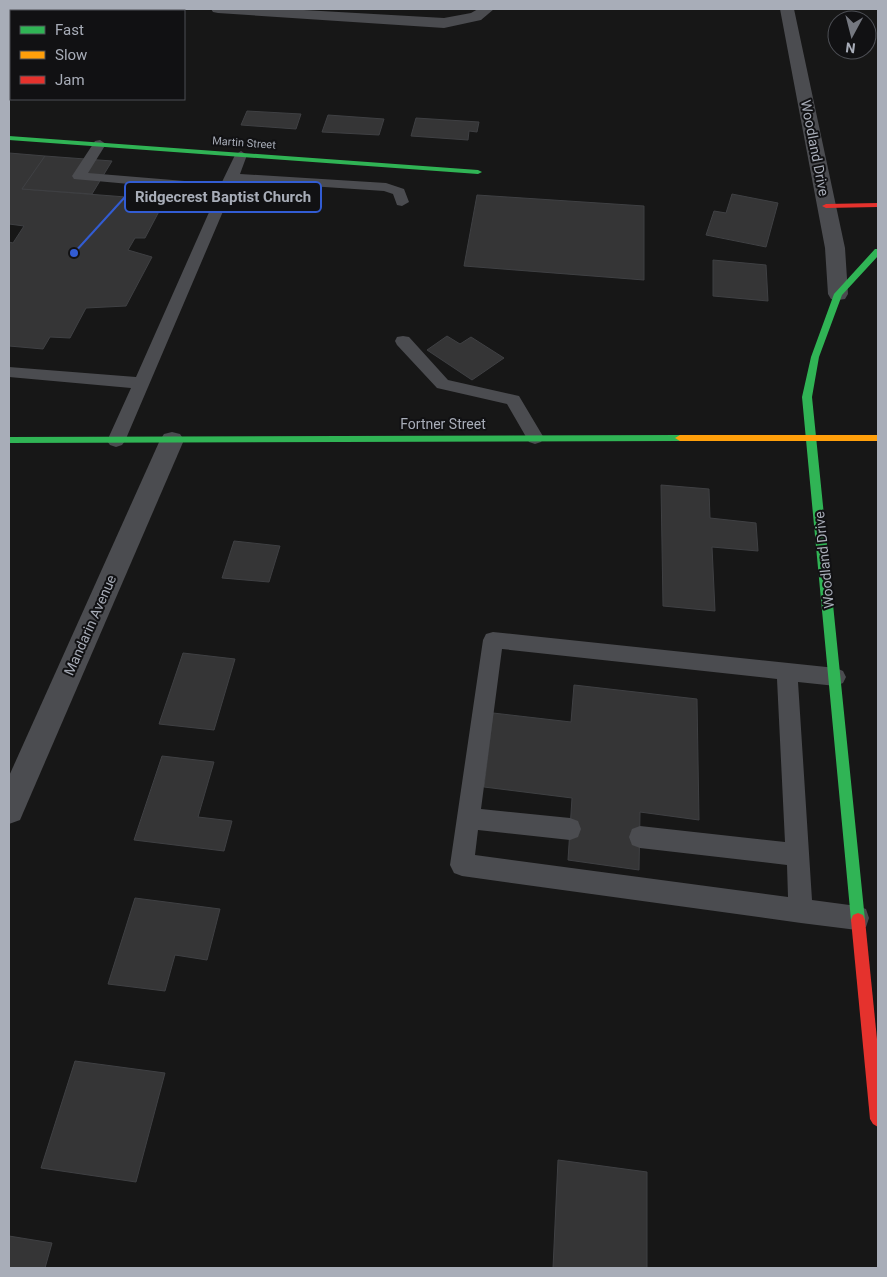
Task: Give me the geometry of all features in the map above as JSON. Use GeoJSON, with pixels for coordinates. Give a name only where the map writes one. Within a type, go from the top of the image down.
{"type":"FeatureCollection","features":[{"type":"Feature","properties":{"kind":"street"},"geometry":{"type":"LineString","coordinates":[[218,9],[444,22],[476,17],[487,9]]}},
{"type":"Feature","properties":{"kind":"street","name":"Woodland Drive"},"geometry":{"type":"LineString","coordinates":[[787,9],[835,248],[838,294],[815,357],[807,398],[836,677],[857,918],[878,1119]]}},
{"type":"Feature","properties":{"kind":"street","name":"Martin Street"},"geometry":{"type":"LineString","coordinates":[[9,138],[478,172]]}},
{"type":"Feature","properties":{"kind":"street"},"geometry":{"type":"LineString","coordinates":[[826,206],[878,205]]}},
{"type":"Feature","properties":{"kind":"street"},"geometry":{"type":"LineString","coordinates":[[838,294],[878,251]]}},
{"type":"Feature","properties":{"kind":"street","name":"Fortner Street"},"geometry":{"type":"LineString","coordinates":[[9,440],[878,438]]}},
{"type":"Feature","properties":{"kind":"street","name":"Mandarin Avenue"},"geometry":{"type":"LineString","coordinates":[[9,810],[172,440]]}},
{"type":"Feature","properties":{"kind":"lane"},"geometry":{"type":"LineString","coordinates":[[100,144],[79,176],[229,183],[386,187],[398,192],[402,202]]}},
{"type":"Feature","properties":{"kind":"lane"},"geometry":{"type":"LineString","coordinates":[[116,441],[241,155]]}},
{"type":"Feature","properties":{"kind":"lane"},"geometry":{"type":"LineString","coordinates":[[403,341],[443,384],[513,400],[535,438]]}},
{"type":"Feature","properties":{"kind":"lane"},"geometry":{"type":"LineString","coordinates":[[9,372],[140,383]]}},
{"type":"Feature","properties":{"kind":"lane"},"geometry":{"type":"LineString","coordinates":[[836,677],[493,640],[462,865],[857,918]]}},
{"type":"Feature","properties":{"kind":"lane"},"geometry":{"type":"LineString","coordinates":[[787,672],[801,911]]}},
{"type":"Feature","properties":{"kind":"lane"},"geometry":{"type":"LineString","coordinates":[[468,818],[570,829]]}},
{"type":"Feature","properties":{"kind":"lane"},"geometry":{"type":"LineString","coordinates":[[640,837],[798,855]]}},
{"type":"Feature","properties":{"kind":"building"},"geometry":{"type":"Polygon","coordinates":[[[247,111],[301,114],[296,129],[241,125],[247,111]]]}},
{"type":"Feature","properties":{"kind":"building"},"geometry":{"type":"Polygon","coordinates":[[[328,115],[384,119],[379,135],[322,132],[328,115]]]}},
{"type":"Feature","properties":{"kind":"building"},"geometry":{"type":"Polygon","coordinates":[[[416,118],[479,122],[477,132],[469,131],[468,140],[411,136],[416,118]]]}},
{"type":"Feature","properties":{"kind":"building"},"geometry":{"type":"Polygon","coordinates":[[[9,153],[45,156],[22,189],[165,200],[145,238],[135,238],[128,250],[152,257],[126,306],[86,308],[70,338],[50,337],[43,349],[9,346],[9,242],[13,243],[24,226],[9,224],[9,153]]]}},
{"type":"Feature","properties":{"kind":"building"},"geometry":{"type":"Polygon","coordinates":[[[45,156],[112,161],[92,194],[22,189],[45,156]]]}},
{"type":"Feature","properties":{"kind":"building"},"geometry":{"type":"Polygon","coordinates":[[[732,194],[778,203],[766,247],[706,235],[714,211],[726,213],[732,194]]]}},
{"type":"Feature","properties":{"kind":"building"},"geometry":{"type":"Polygon","coordinates":[[[477,195],[644,206],[644,280],[464,266],[477,195]]]}},
{"type":"Feature","properties":{"kind":"building"},"geometry":{"type":"Polygon","coordinates":[[[713,260],[766,265],[768,301],[713,296],[713,260]]]}},
{"type":"Feature","properties":{"kind":"building"},"geometry":{"type":"Polygon","coordinates":[[[447,336],[460,344],[471,337],[504,358],[472,380],[427,350],[447,336]]]}},
{"type":"Feature","properties":{"kind":"building"},"geometry":{"type":"Polygon","coordinates":[[[661,485],[709,489],[710,518],[756,523],[758,551],[712,547],[715,611],[663,606],[661,485]]]}},
{"type":"Feature","properties":{"kind":"building"},"geometry":{"type":"Polygon","coordinates":[[[234,541],[280,546],[269,582],[222,578],[234,541]]]}},
{"type":"Feature","properties":{"kind":"building"},"geometry":{"type":"Polygon","coordinates":[[[183,653],[235,659],[214,730],[159,724],[183,653]]]}},
{"type":"Feature","properties":{"kind":"building"},"geometry":{"type":"Polygon","coordinates":[[[574,685],[697,699],[699,820],[640,812],[639,870],[568,860],[572,798],[484,787],[493,713],[571,722],[574,685]]]}},
{"type":"Feature","properties":{"kind":"building"},"geometry":{"type":"Polygon","coordinates":[[[162,756],[214,762],[198,817],[232,821],[224,851],[134,840],[162,756]]]}},
{"type":"Feature","properties":{"kind":"building"},"geometry":{"type":"Polygon","coordinates":[[[135,898],[220,909],[207,960],[175,955],[165,991],[108,984],[135,898]]]}},
{"type":"Feature","properties":{"kind":"building"},"geometry":{"type":"Polygon","coordinates":[[[75,1061],[165,1073],[136,1182],[41,1168],[75,1061]]]}},
{"type":"Feature","properties":{"kind":"building"},"geometry":{"type":"Polygon","coordinates":[[[558,1160],[647,1172],[647,1268],[553,1268],[558,1160]]]}},
{"type":"Feature","properties":{"kind":"building"},"geometry":{"type":"Polygon","coordinates":[[[9,1236],[52,1243],[45,1268],[9,1268],[9,1236]]]}},
{"type":"Feature","properties":{"kind":"traffic: fast"},"geometry":{"type":"LineString","coordinates":[[9,138],[478,172]]}},
{"type":"Feature","properties":{"kind":"traffic: fast"},"geometry":{"type":"LineString","coordinates":[[858,920],[807,397],[815,357],[838,294],[878,251]]}},
{"type":"Feature","properties":{"kind":"traffic: fast"},"geometry":{"type":"LineString","coordinates":[[9,440],[680,438]]}},
{"type":"Feature","properties":{"kind":"traffic: slow"},"geometry":{"type":"LineString","coordinates":[[680,438],[878,438]]}},
{"type":"Feature","properties":{"kind":"traffic: jam"},"geometry":{"type":"LineString","coordinates":[[826,206],[878,205]]}},
{"type":"Feature","properties":{"kind":"traffic: jam"},"geometry":{"type":"LineString","coordinates":[[858,920],[878,1119]]}},
{"type":"Feature","properties":{"kind":"place","name":"Ridgecrest Baptist Church"},"geometry":{"type":"Point","coordinates":[74,253]}}]}
